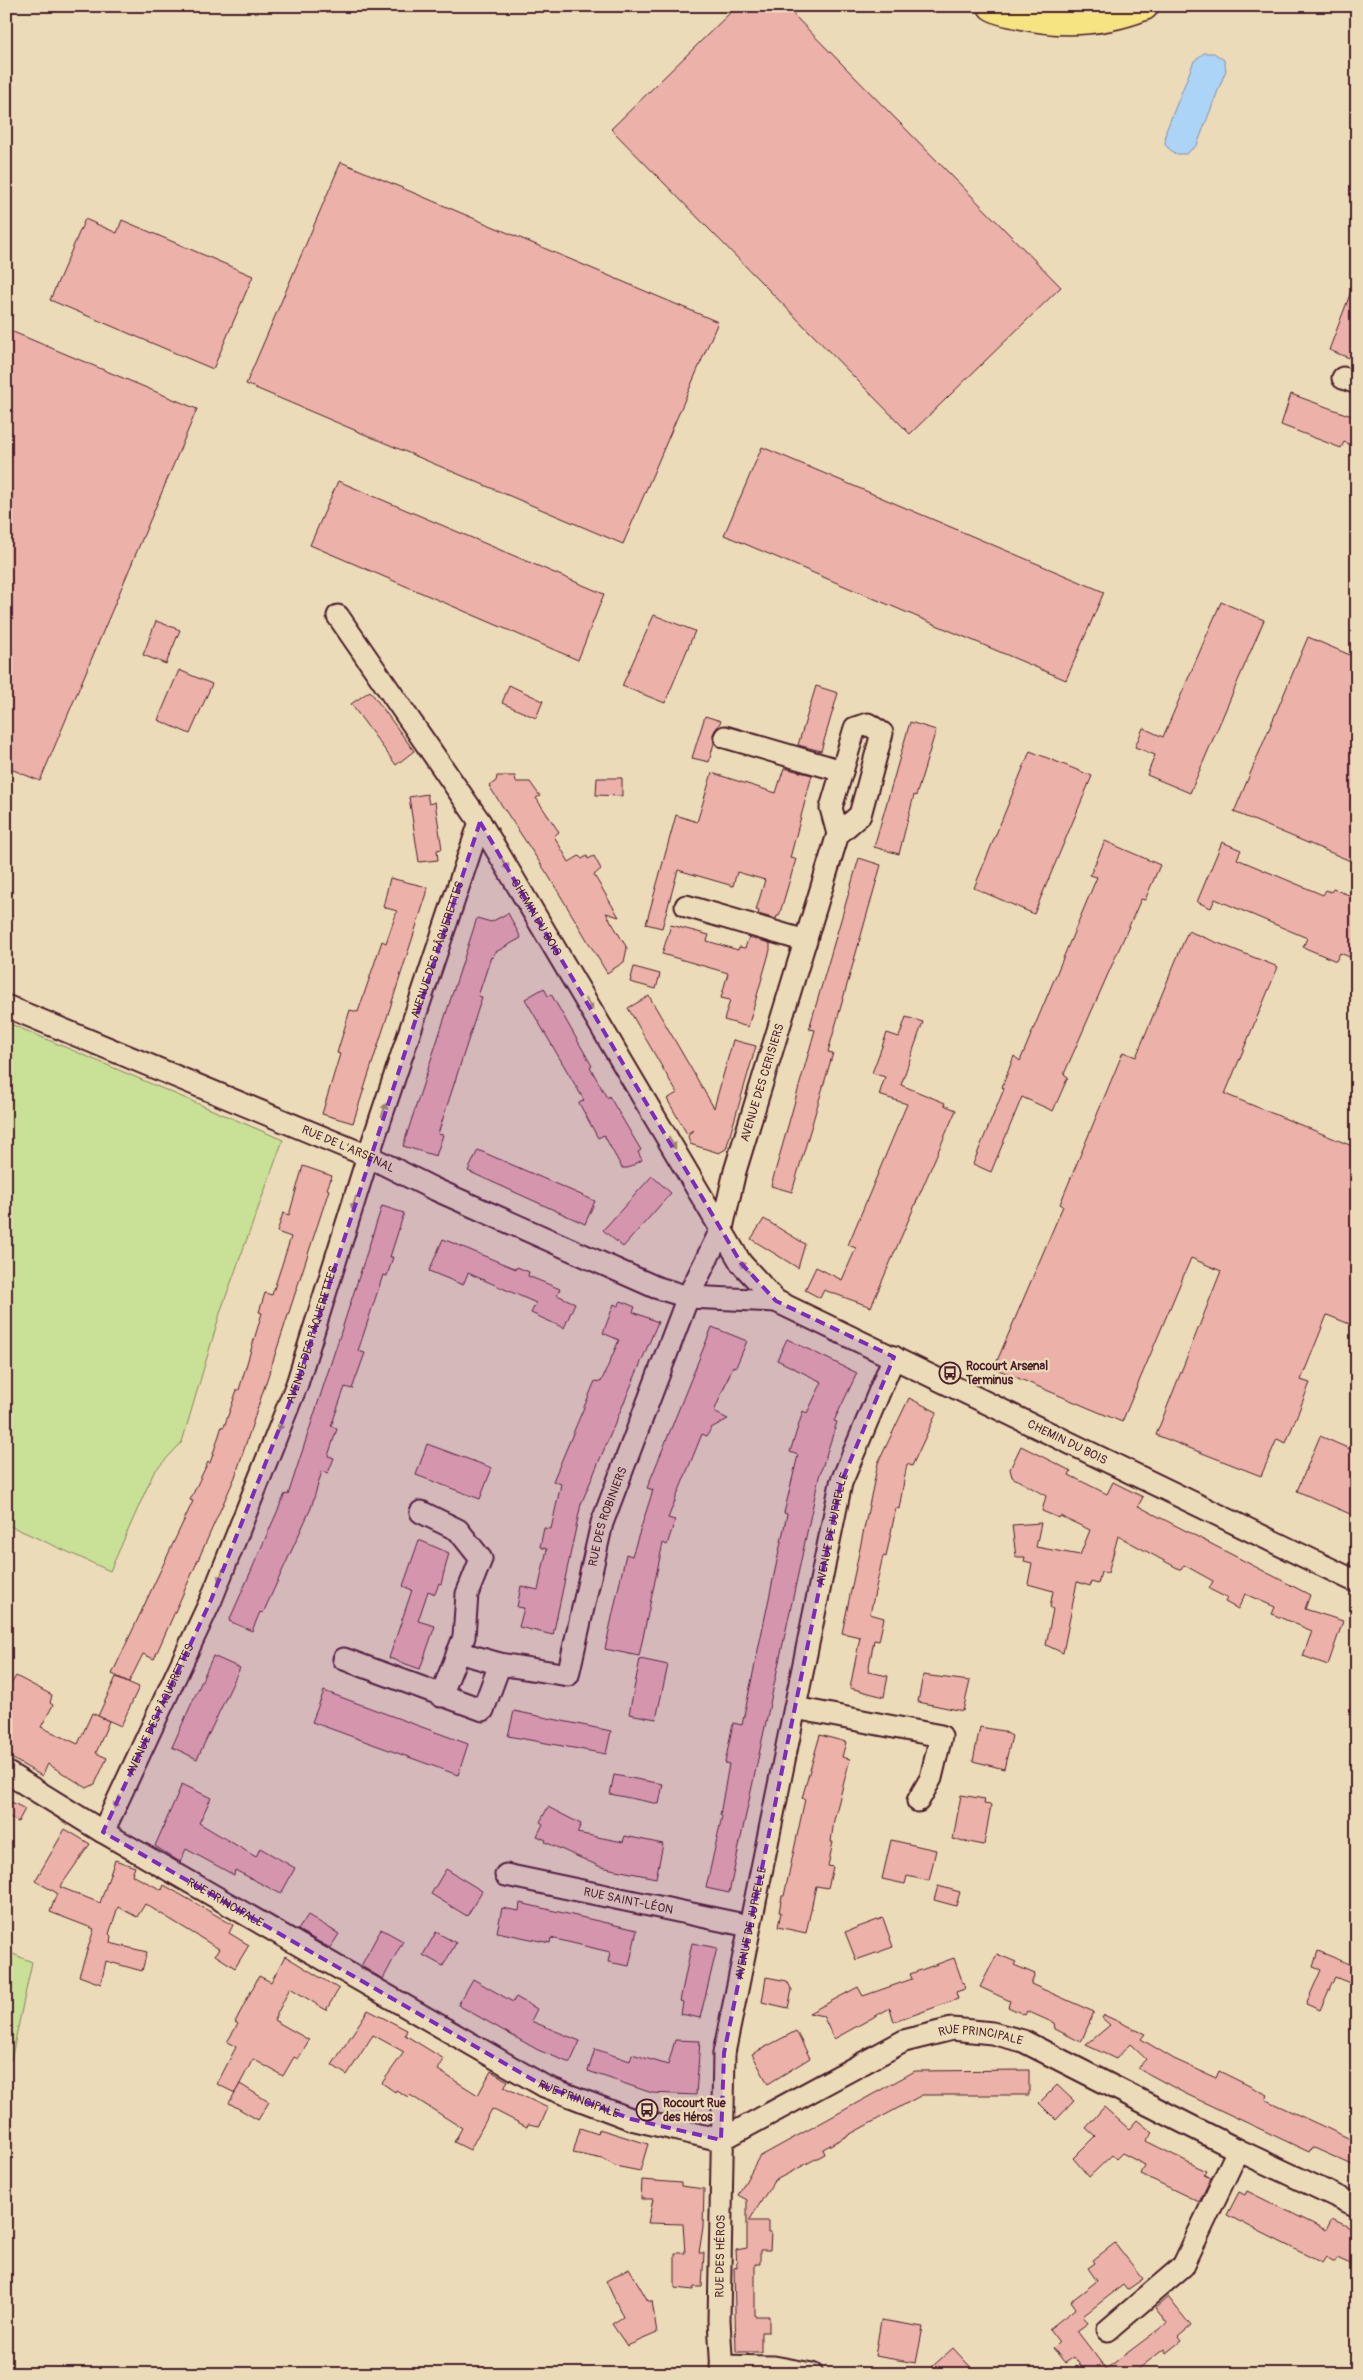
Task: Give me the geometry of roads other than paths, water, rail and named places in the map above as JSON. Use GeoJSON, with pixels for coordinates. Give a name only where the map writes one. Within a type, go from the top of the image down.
{"type":"FeatureCollection","features":[{"type":"Feature","properties":{"kind":"highway"},"geometry":{"type":"LineString","coordinates":[[992,6],[1042,20],[1092,20],[1128,12],[1144,6]]}},
{"type":"Feature","properties":{"kind":"street","name":"CHEMIN DU BOIS"},"geometry":{"type":"LineString","coordinates":[[338,616],[480,822],[741,1263],[776,1301],[1357,1582]]}},
{"type":"Feature","properties":{"kind":"street"},"geometry":{"type":"LineString","coordinates":[[868,724],[882,733],[860,815],[838,834],[831,808],[855,728],[868,724]]}},
{"type":"Feature","properties":{"kind":"street"},"geometry":{"type":"LineString","coordinates":[[725,737],[842,771]]}},
{"type":"Feature","properties":{"kind":"street","name":"AVENUE DES PÂQUERETTES"},"geometry":{"type":"LineString","coordinates":[[103,1832],[211,1600],[294,1393],[368,1156],[480,822]]}},
{"type":"Feature","properties":{"kind":"street","name":"AVENUE DES CERISIERS"},"geometry":{"type":"LineString","coordinates":[[722,1228],[736,1171],[838,834]]}},
{"type":"Feature","properties":{"kind":"street"},"geometry":{"type":"LineString","coordinates":[[686,906],[806,940]]}},
{"type":"Feature","properties":{"kind":"street","name":"RUE DE L'ARSENAL"},"geometry":{"type":"LineString","coordinates":[[6,1006],[368,1156],[432,1188],[655,1287],[688,1297]]}},
{"type":"Feature","properties":{"kind":"street"},"geometry":{"type":"LineString","coordinates":[[688,1297],[722,1228]]}},
{"type":"Feature","properties":{"kind":"street","name":"CHEMIN DU BOIS"},"geometry":{"type":"LineString","coordinates":[[688,1297],[776,1301]]}},
{"type":"Feature","properties":{"kind":"street","name":"RUE DES ROBINIERS"},"geometry":{"type":"LineString","coordinates":[[458,1652],[500,1664],[568,1675],[602,1523],[688,1297]]}},
{"type":"Feature","properties":{"kind":"street","name":"AVENUE DE JUPRELLE"},"geometry":{"type":"LineString","coordinates":[[721,2140],[724,2053],[841,1483],[894,1357]]}},
{"type":"Feature","properties":{"kind":"street"},"geometry":{"type":"LineString","coordinates":[[421,1512],[458,1530],[481,1559],[467,1594],[464,1637],[441,1696]]}},
{"type":"Feature","properties":{"kind":"street"},"geometry":{"type":"LineString","coordinates":[[344,1659],[483,1710],[500,1664]]}},
{"type":"Feature","properties":{"kind":"street"},"geometry":{"type":"LineString","coordinates":[[795,1708],[941,1736],[931,1778],[918,1801]]}},
{"type":"Feature","properties":{"kind":"street","name":"RUE PRINCIPALE"},"geometry":{"type":"LineString","coordinates":[[6,1772],[103,1832],[544,2086],[631,2119],[721,2140],[904,2041],[952,2029],[992,2033],[1023,2041],[1238,2150],[1357,2206]]}},
{"type":"Feature","properties":{"kind":"street","name":"RUE SAINT-LÉON"},"geometry":{"type":"LineString","coordinates":[[506,1875],[749,1926]]}},
{"type":"Feature","properties":{"kind":"street","name":"RUE DES HÉROS"},"geometry":{"type":"LineString","coordinates":[[721,2140],[719,2320],[721,2370]]}},
{"type":"Feature","properties":{"kind":"street"},"geometry":{"type":"LineString","coordinates":[[1108,2330],[1183,2266],[1238,2150]]}},
{"type":"Feature","properties":{"kind":"street"},"geometry":{"type":"LineString","coordinates":[[721,2370],[774,2367],[812,2374]]}},
{"type":"Feature","properties":{"kind":"water"},"geometry":{"type":"Polygon","coordinates":[[[1204,53],[1214,53],[1224,60],[1226,70],[1197,145],[1186,154],[1175,154],[1165,145],[1166,131],[1194,61],[1204,53]]]}},
{"type":"Feature","properties":{"kind":"place","name":"Rocourt Arsenal Terminus"},"geometry":{"type":"Point","coordinates":[950,1373]}},
{"type":"Feature","properties":{"kind":"place","name":"Rocourt Rue des Héros"},"geometry":{"type":"Point","coordinates":[647,2110]}}]}
